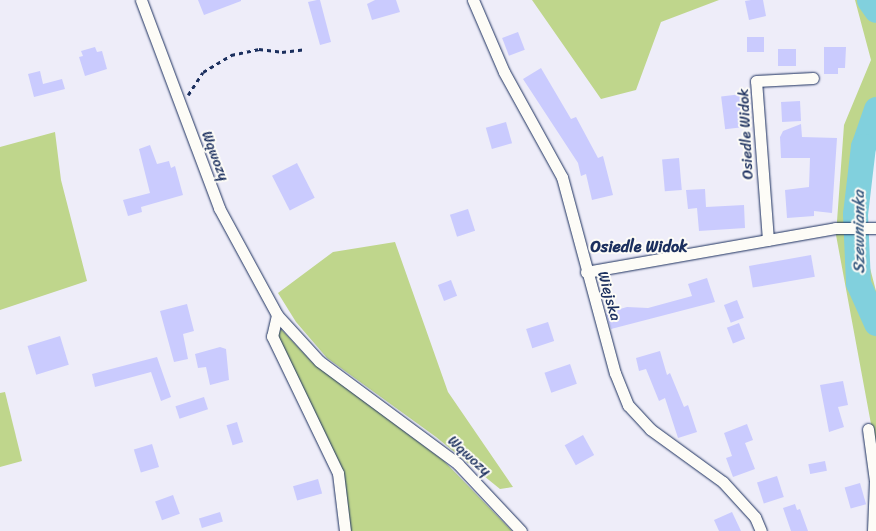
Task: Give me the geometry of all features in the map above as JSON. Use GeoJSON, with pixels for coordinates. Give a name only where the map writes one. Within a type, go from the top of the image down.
{"type":"FeatureCollection","features":[{"type":"Feature","properties":{"kind":"street","name":"Wąwozy"},"geometry":{"type":"LineString","coordinates":[[141,0],[219,208],[277,314],[319,361],[458,464],[520,531]]}},
{"type":"Feature","properties":{"kind":"street","name":"Wiejska"},"geometry":{"type":"LineString","coordinates":[[473,0],[504,72],[558,170],[615,373],[628,405],[650,429],[723,482],[755,517],[760,531]]}},
{"type":"Feature","properties":{"kind":"street","name":"Osiedle Widok"},"geometry":{"type":"LineString","coordinates":[[768,240],[756,81],[813,78]]}},
{"type":"Feature","properties":{"kind":"street"},"geometry":{"type":"LineString","coordinates":[[586,272],[836,228],[875,228]]}},
{"type":"Feature","properties":{"kind":"street"},"geometry":{"type":"LineString","coordinates":[[277,314],[272,336],[338,473],[345,531]]}},
{"type":"Feature","properties":{"kind":"street"},"geometry":{"type":"LineString","coordinates":[[868,429],[875,481],[873,531]]}},
{"type":"Feature","properties":{"kind":"path"},"geometry":{"type":"LineString","coordinates":[[179,101],[190,94],[203,72],[231,55],[259,49],[282,52],[305,49]]}},
{"type":"Feature","properties":{"kind":"green space"},"geometry":{"type":"Polygon","coordinates":[[[532,0],[719,0],[661,22],[636,90],[601,99],[532,0]]]}},
{"type":"Feature","properties":{"kind":"green space"},"geometry":{"type":"Polygon","coordinates":[[[855,0],[876,0],[876,147],[864,187],[865,249],[876,291],[876,451],[836,235],[844,125],[871,60],[855,0]]]}},
{"type":"Feature","properties":{"kind":"green space"},"geometry":{"type":"Polygon","coordinates":[[[55,132],[61,180],[87,281],[0,310],[0,147],[55,132]]]}},
{"type":"Feature","properties":{"kind":"green space"},"geometry":{"type":"Polygon","coordinates":[[[395,242],[448,392],[513,487],[500,489],[436,437],[327,358],[296,322],[278,293],[333,252],[395,242]]]}},
{"type":"Feature","properties":{"kind":"green space"},"geometry":{"type":"Polygon","coordinates":[[[281,329],[312,362],[444,461],[512,531],[350,531],[344,477],[277,336],[281,329]]]}},
{"type":"Feature","properties":{"kind":"green space"},"geometry":{"type":"Polygon","coordinates":[[[5,392],[22,461],[0,467],[0,393],[5,392]]]}},
{"type":"Feature","properties":{"kind":"building"},"geometry":{"type":"Polygon","coordinates":[[[198,0],[241,0],[241,1],[204,15],[198,0]]]}},
{"type":"Feature","properties":{"kind":"building"},"geometry":{"type":"Polygon","coordinates":[[[320,0],[331,42],[320,45],[308,2],[320,0]]]}},
{"type":"Feature","properties":{"kind":"building"},"geometry":{"type":"Polygon","coordinates":[[[375,0],[396,0],[400,12],[372,20],[367,4],[375,0]]]}},
{"type":"Feature","properties":{"kind":"building"},"geometry":{"type":"Polygon","coordinates":[[[763,0],[766,16],[749,20],[745,1],[763,0]]]}},
{"type":"Feature","properties":{"kind":"building"},"geometry":{"type":"Polygon","coordinates":[[[518,32],[525,50],[509,56],[502,38],[518,32]]]}},
{"type":"Feature","properties":{"kind":"building"},"geometry":{"type":"Polygon","coordinates":[[[747,37],[764,37],[764,52],[747,52],[747,37]]]}},
{"type":"Feature","properties":{"kind":"building"},"geometry":{"type":"Polygon","coordinates":[[[95,47],[97,52],[102,51],[107,69],[85,76],[79,57],[83,56],[81,51],[95,47]]]}},
{"type":"Feature","properties":{"kind":"building"},"geometry":{"type":"Polygon","coordinates":[[[824,47],[846,47],[845,68],[838,68],[838,74],[824,74],[824,47]]]}},
{"type":"Feature","properties":{"kind":"building"},"geometry":{"type":"Polygon","coordinates":[[[778,49],[796,49],[796,66],[778,66],[778,49]]]}},
{"type":"Feature","properties":{"kind":"building"},"geometry":{"type":"Polygon","coordinates":[[[541,68],[571,119],[576,117],[598,158],[603,156],[613,195],[592,200],[586,174],[581,176],[578,163],[523,79],[541,68]]]}},
{"type":"Feature","properties":{"kind":"building"},"geometry":{"type":"Polygon","coordinates":[[[40,71],[43,84],[62,79],[65,89],[34,97],[28,74],[40,71]]]}},
{"type":"Feature","properties":{"kind":"building"},"geometry":{"type":"Polygon","coordinates":[[[742,94],[746,127],[725,129],[721,97],[742,94]]]}},
{"type":"Feature","properties":{"kind":"building"},"geometry":{"type":"Polygon","coordinates":[[[800,101],[801,121],[782,122],[781,102],[800,101]]]}},
{"type":"Feature","properties":{"kind":"building"},"geometry":{"type":"Polygon","coordinates":[[[506,122],[512,143],[492,149],[486,128],[506,122]]]}},
{"type":"Feature","properties":{"kind":"building"},"geometry":{"type":"Polygon","coordinates":[[[801,124],[802,137],[837,138],[832,213],[814,211],[814,216],[787,218],[785,190],[809,187],[810,158],[781,158],[780,137],[783,131],[801,124]]]}},
{"type":"Feature","properties":{"kind":"building"},"geometry":{"type":"Polygon","coordinates":[[[150,145],[157,164],[169,161],[171,168],[175,166],[183,195],[141,207],[142,212],[128,216],[123,200],[150,193],[139,149],[150,145]]]}},
{"type":"Feature","properties":{"kind":"building"},"geometry":{"type":"Polygon","coordinates":[[[679,158],[682,190],[665,191],[662,159],[679,158]]]}},
{"type":"Feature","properties":{"kind":"building"},"geometry":{"type":"Polygon","coordinates":[[[297,163],[315,198],[290,210],[272,176],[297,163]]]}},
{"type":"Feature","properties":{"kind":"building"},"geometry":{"type":"Polygon","coordinates":[[[705,189],[706,207],[744,205],[745,228],[699,231],[697,208],[688,209],[686,190],[705,189]]]}},
{"type":"Feature","properties":{"kind":"building"},"geometry":{"type":"Polygon","coordinates":[[[468,209],[475,231],[457,237],[450,215],[468,209]]]}},
{"type":"Feature","properties":{"kind":"building"},"geometry":{"type":"Polygon","coordinates":[[[811,255],[815,277],[753,288],[749,266],[811,255]]]}},
{"type":"Feature","properties":{"kind":"building"},"geometry":{"type":"Polygon","coordinates":[[[707,278],[715,302],[611,329],[606,313],[627,307],[648,308],[692,296],[688,284],[707,278]]]}},
{"type":"Feature","properties":{"kind":"building"},"geometry":{"type":"Polygon","coordinates":[[[451,280],[457,296],[444,301],[438,285],[451,280]]]}},
{"type":"Feature","properties":{"kind":"building"},"geometry":{"type":"Polygon","coordinates":[[[737,300],[744,318],[731,323],[724,305],[737,300]]]}},
{"type":"Feature","properties":{"kind":"building"},"geometry":{"type":"Polygon","coordinates":[[[187,304],[194,331],[183,334],[188,359],[174,362],[160,311],[187,304]]]}},
{"type":"Feature","properties":{"kind":"building"},"geometry":{"type":"Polygon","coordinates":[[[548,322],[554,341],[532,348],[526,329],[548,322]]]}},
{"type":"Feature","properties":{"kind":"building"},"geometry":{"type":"Polygon","coordinates":[[[739,323],[745,339],[733,344],[727,328],[739,323]]]}},
{"type":"Feature","properties":{"kind":"building"},"geometry":{"type":"Polygon","coordinates":[[[60,336],[69,365],[36,375],[27,346],[60,336]]]}},
{"type":"Feature","properties":{"kind":"building"},"geometry":{"type":"Polygon","coordinates":[[[220,347],[226,349],[229,380],[210,385],[206,367],[198,368],[195,354],[220,347]]]}},
{"type":"Feature","properties":{"kind":"building"},"geometry":{"type":"Polygon","coordinates":[[[660,351],[667,375],[670,373],[684,407],[688,405],[697,432],[678,438],[665,398],[659,401],[646,369],[639,371],[636,358],[660,351]]]}},
{"type":"Feature","properties":{"kind":"building"},"geometry":{"type":"Polygon","coordinates":[[[157,357],[171,397],[161,401],[151,372],[95,387],[92,374],[157,357]]]}},
{"type":"Feature","properties":{"kind":"building"},"geometry":{"type":"Polygon","coordinates":[[[570,364],[577,384],[551,393],[544,373],[570,364]]]}},
{"type":"Feature","properties":{"kind":"building"},"geometry":{"type":"Polygon","coordinates":[[[843,381],[848,405],[838,407],[844,427],[829,432],[820,385],[843,381]]]}},
{"type":"Feature","properties":{"kind":"building"},"geometry":{"type":"Polygon","coordinates":[[[204,397],[208,409],[179,419],[175,406],[204,397]]]}},
{"type":"Feature","properties":{"kind":"building"},"geometry":{"type":"Polygon","coordinates":[[[237,422],[243,442],[233,445],[226,425],[237,422]]]}},
{"type":"Feature","properties":{"kind":"building"},"geometry":{"type":"Polygon","coordinates":[[[747,424],[753,440],[745,443],[755,469],[733,477],[726,458],[732,456],[724,433],[747,424]]]}},
{"type":"Feature","properties":{"kind":"building"},"geometry":{"type":"Polygon","coordinates":[[[583,435],[594,455],[576,465],[565,445],[583,435]]]}},
{"type":"Feature","properties":{"kind":"building"},"geometry":{"type":"Polygon","coordinates":[[[152,444],[159,467],[141,473],[134,450],[152,444]]]}},
{"type":"Feature","properties":{"kind":"building"},"geometry":{"type":"Polygon","coordinates":[[[825,461],[827,471],[810,474],[808,464],[825,461]]]}},
{"type":"Feature","properties":{"kind":"building"},"geometry":{"type":"Polygon","coordinates":[[[777,476],[784,497],[764,503],[757,482],[777,476]]]}},
{"type":"Feature","properties":{"kind":"building"},"geometry":{"type":"Polygon","coordinates":[[[318,479],[322,493],[297,501],[293,486],[318,479]]]}},
{"type":"Feature","properties":{"kind":"building"},"geometry":{"type":"Polygon","coordinates":[[[860,483],[866,504],[851,509],[845,487],[860,483]]]}},
{"type":"Feature","properties":{"kind":"building"},"geometry":{"type":"Polygon","coordinates":[[[173,495],[180,514],[162,520],[155,501],[173,495]]]}},
{"type":"Feature","properties":{"kind":"building"},"geometry":{"type":"Polygon","coordinates":[[[795,504],[797,510],[800,509],[808,531],[791,531],[783,508],[795,504]]]}},
{"type":"Feature","properties":{"kind":"building"},"geometry":{"type":"Polygon","coordinates":[[[220,512],[223,522],[202,528],[199,518],[220,512]]]}},
{"type":"Feature","properties":{"kind":"building"},"geometry":{"type":"Polygon","coordinates":[[[732,512],[741,531],[719,531],[714,520],[732,512]]]}},
{"type":"Feature","properties":{"kind":"waterway","name":"Szewnianka"},"geometry":{"type":"LineString","coordinates":[[869,0],[876,10]]}},
{"type":"Feature","properties":{"kind":"waterway","name":"Szewnianka"},"geometry":{"type":"LineString","coordinates":[[876,109],[863,146],[855,214],[858,283],[876,323]]}},
{"type":"Feature","properties":{"kind":"district","name":"Osiedle Widok"},"geometry":{"type":"Point","coordinates":[639,247]}}]}
